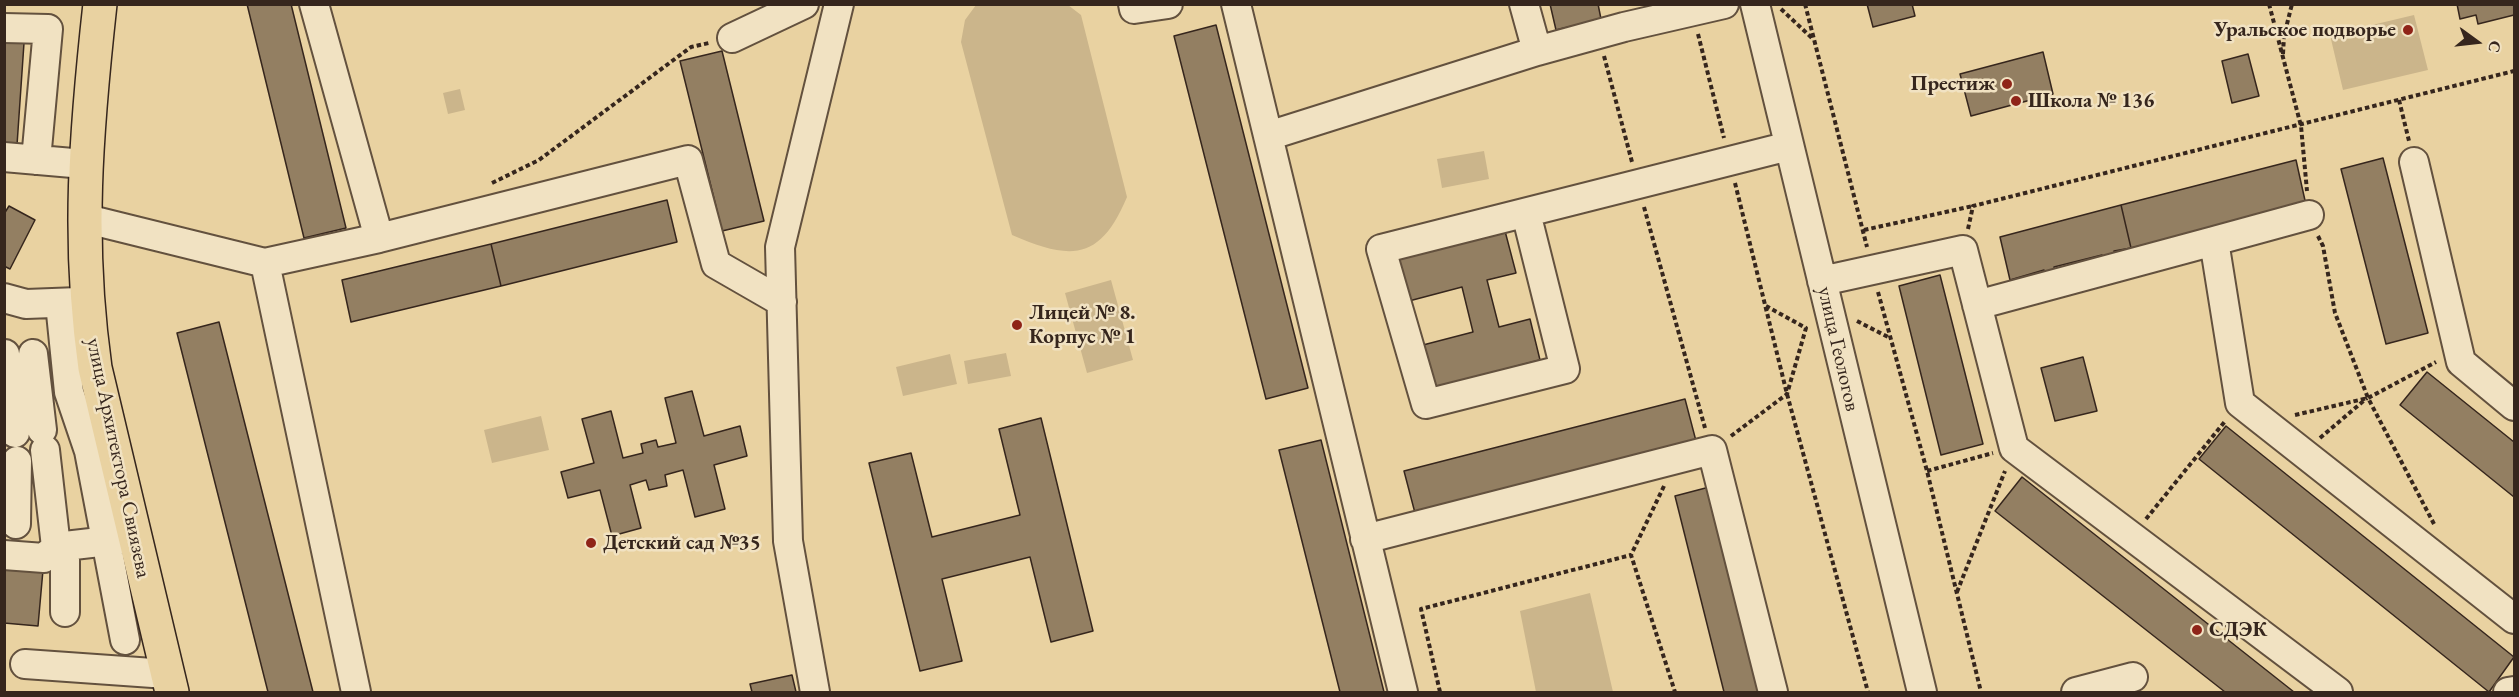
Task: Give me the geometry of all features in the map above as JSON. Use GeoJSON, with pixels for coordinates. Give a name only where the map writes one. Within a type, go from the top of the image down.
{"type":"FeatureCollection","features":[{"type":"Feature","properties":{"kind":"main road","name":"улица Архитектора Свиязева"},"geometry":{"type":"LineString","coordinates":[[100,4],[84,164],[83,218],[74,302],[95,368],[120,540],[170,683]]}},
{"type":"Feature","properties":{"kind":"street"},"geometry":{"type":"LineString","coordinates":[[314,4],[378,238]]}},
{"type":"Feature","properties":{"kind":"street"},"geometry":{"type":"LineString","coordinates":[[732,38],[804,4]]}},
{"type":"Feature","properties":{"kind":"street"},"geometry":{"type":"LineString","coordinates":[[815,693],[788,541],[780,247],[840,4]]}},
{"type":"Feature","properties":{"kind":"street"},"geometry":{"type":"LineString","coordinates":[[1133,4],[1134,9],[1168,4]]}},
{"type":"Feature","properties":{"kind":"street"},"geometry":{"type":"LineString","coordinates":[[1236,4],[1403,693]]}},
{"type":"Feature","properties":{"kind":"street"},"geometry":{"type":"LineString","coordinates":[[1524,4],[1537,51]]}},
{"type":"Feature","properties":{"kind":"street"},"geometry":{"type":"LineString","coordinates":[[1268,136],[1537,51],[1614,22],[1693,12],[1724,4]]}},
{"type":"Feature","properties":{"kind":"street","name":"улица Геологов"},"geometry":{"type":"LineString","coordinates":[[1755,4],[1922,693]]}},
{"type":"Feature","properties":{"kind":"street"},"geometry":{"type":"LineString","coordinates":[[4,28],[48,29],[36,160]]}},
{"type":"Feature","properties":{"kind":"street"},"geometry":{"type":"LineString","coordinates":[[1526,213],[1565,369],[1426,404],[1381,249],[1789,146]]}},
{"type":"Feature","properties":{"kind":"street"},"geometry":{"type":"LineString","coordinates":[[4,157],[84,164]]}},
{"type":"Feature","properties":{"kind":"street"},"geometry":{"type":"LineString","coordinates":[[83,218],[265,263],[378,238],[688,160],[716,264],[782,302]]}},
{"type":"Feature","properties":{"kind":"street"},"geometry":{"type":"LineString","coordinates":[[2414,162],[2461,362],[2514,405]]}},
{"type":"Feature","properties":{"kind":"street"},"geometry":{"type":"LineString","coordinates":[[1977,305],[2309,215]]}},
{"type":"Feature","properties":{"kind":"street"},"geometry":{"type":"LineString","coordinates":[[2214,241],[2240,403],[2514,619]]}},
{"type":"Feature","properties":{"kind":"street"},"geometry":{"type":"LineString","coordinates":[[1822,281],[1963,250],[2014,448],[2338,693]]}},
{"type":"Feature","properties":{"kind":"street"},"geometry":{"type":"LineString","coordinates":[[265,263],[356,693]]}},
{"type":"Feature","properties":{"kind":"street"},"geometry":{"type":"LineString","coordinates":[[4,298],[26,304],[74,302],[65,355],[69,392],[120,540],[125,640]]}},
{"type":"Feature","properties":{"kind":"street"},"geometry":{"type":"LineString","coordinates":[[65,355],[5,354],[58,539],[65,612]]}},
{"type":"Feature","properties":{"kind":"street"},"geometry":{"type":"LineString","coordinates":[[33,354],[30,443],[10,524],[58,539],[120,540]]}},
{"type":"Feature","properties":{"kind":"street"},"geometry":{"type":"LineString","coordinates":[[1365,539],[1712,450],[1773,693]]}},
{"type":"Feature","properties":{"kind":"street"},"geometry":{"type":"LineString","coordinates":[[4,555],[44,558],[58,539]]}},
{"type":"Feature","properties":{"kind":"street"},"geometry":{"type":"LineString","coordinates":[[25,664],[170,683]]}},
{"type":"Feature","properties":{"kind":"street"},"geometry":{"type":"LineString","coordinates":[[2076,693],[2133,677]]}},
{"type":"Feature","properties":{"kind":"street"},"geometry":{"type":"LineString","coordinates":[[2508,693],[2514,691]]}},
{"type":"Feature","properties":{"kind":"path"},"geometry":{"type":"LineString","coordinates":[[1777,4],[1814,41]]}},
{"type":"Feature","properties":{"kind":"path"},"geometry":{"type":"LineString","coordinates":[[1805,4],[1864,230],[1872,270],[1927,471],[1981,693]]}},
{"type":"Feature","properties":{"kind":"path"},"geometry":{"type":"LineString","coordinates":[[2269,4],[2301,126],[2309,215],[2323,246],[2335,313],[2367,398],[2439,535]]}},
{"type":"Feature","properties":{"kind":"path"},"geometry":{"type":"LineString","coordinates":[[2283,59],[2284,36],[2292,4]]}},
{"type":"Feature","properties":{"kind":"path"},"geometry":{"type":"LineString","coordinates":[[1693,12],[1787,394],[1868,693]]}},
{"type":"Feature","properties":{"kind":"path"},"geometry":{"type":"LineString","coordinates":[[1614,22],[1638,185],[1688,373],[1712,450],[1787,394],[1806,328],[1765,305]]}},
{"type":"Feature","properties":{"kind":"path"},"geometry":{"type":"LineString","coordinates":[[486,186],[539,160],[691,47],[732,38]]}},
{"type":"Feature","properties":{"kind":"path"},"geometry":{"type":"LineString","coordinates":[[1864,230],[2301,126],[2514,71]]}},
{"type":"Feature","properties":{"kind":"path"},"geometry":{"type":"LineString","coordinates":[[2399,100],[2414,162]]}},
{"type":"Feature","properties":{"kind":"path"},"geometry":{"type":"LineString","coordinates":[[1963,250],[1972,206]]}},
{"type":"Feature","properties":{"kind":"path"},"geometry":{"type":"LineString","coordinates":[[1855,320],[1891,339]]}},
{"type":"Feature","properties":{"kind":"path"},"geometry":{"type":"LineString","coordinates":[[2304,452],[2367,398],[2458,351]]}},
{"type":"Feature","properties":{"kind":"path"},"geometry":{"type":"LineString","coordinates":[[2266,422],[2367,398]]}},
{"type":"Feature","properties":{"kind":"path"},"geometry":{"type":"LineString","coordinates":[[2131,537],[2240,403]]}},
{"type":"Feature","properties":{"kind":"path"},"geometry":{"type":"LineString","coordinates":[[1927,471],[2014,448]]}},
{"type":"Feature","properties":{"kind":"path"},"geometry":{"type":"LineString","coordinates":[[1957,592],[2014,448]]}},
{"type":"Feature","properties":{"kind":"path"},"geometry":{"type":"LineString","coordinates":[[1675,693],[1631,555],[1676,460]]}},
{"type":"Feature","properties":{"kind":"path"},"geometry":{"type":"LineString","coordinates":[[1440,693],[1421,609],[1631,555]]}},
{"type":"Feature","properties":{"kind":"shaded area"},"geometry":{"type":"Polygon","coordinates":[[[976,5],[1068,5],[1081,15],[1127,197],[1106,234],[1094,244],[1081,250],[1051,249],[1012,235],[961,42],[965,20],[976,5]]]}},
{"type":"Feature","properties":{"kind":"shaded area"},"geometry":{"type":"Polygon","coordinates":[[[2414,15],[2428,70],[2343,90],[2330,35],[2414,15]]]}},
{"type":"Feature","properties":{"kind":"shaded area"},"geometry":{"type":"Polygon","coordinates":[[[460,89],[465,110],[448,114],[443,93],[460,89]]]}},
{"type":"Feature","properties":{"kind":"shaded area"},"geometry":{"type":"Polygon","coordinates":[[[1484,151],[1489,179],[1442,188],[1437,159],[1484,151]]]}},
{"type":"Feature","properties":{"kind":"shaded area"},"geometry":{"type":"Polygon","coordinates":[[[1111,280],[1133,360],[1087,373],[1065,293],[1111,280]]]}},
{"type":"Feature","properties":{"kind":"shaded area"},"geometry":{"type":"Polygon","coordinates":[[[1006,353],[1011,376],[968,384],[964,361],[1006,353]]]}},
{"type":"Feature","properties":{"kind":"shaded area"},"geometry":{"type":"Polygon","coordinates":[[[950,354],[957,384],[903,396],[896,367],[950,354]]]}},
{"type":"Feature","properties":{"kind":"shaded area"},"geometry":{"type":"Polygon","coordinates":[[[541,416],[549,450],[492,463],[484,430],[541,416]]]}},
{"type":"Feature","properties":{"kind":"shaded area"},"geometry":{"type":"Polygon","coordinates":[[[1590,593],[1613,692],[1536,692],[1520,611],[1590,593]]]}},
{"type":"Feature","properties":{"kind":"building"},"geometry":{"type":"Polygon","coordinates":[[[247,4],[291,4],[346,228],[304,238],[247,4]]]}},
{"type":"Feature","properties":{"kind":"building"},"geometry":{"type":"Polygon","coordinates":[[[1550,4],[1598,4],[1601,19],[1556,30],[1550,4]]]}},
{"type":"Feature","properties":{"kind":"building"},"geometry":{"type":"Polygon","coordinates":[[[1867,4],[1912,4],[1915,16],[1873,27],[1867,4]]]}},
{"type":"Feature","properties":{"kind":"building"},"geometry":{"type":"Polygon","coordinates":[[[2457,4],[2514,4],[2514,15],[2478,24],[2476,15],[2460,19],[2457,4]]]}},
{"type":"Feature","properties":{"kind":"building"},"geometry":{"type":"Polygon","coordinates":[[[1216,25],[1308,388],[1266,399],[1174,36],[1216,25]]]}},
{"type":"Feature","properties":{"kind":"building"},"geometry":{"type":"Polygon","coordinates":[[[4,41],[24,43],[17,145],[4,144],[4,41]]]}},
{"type":"Feature","properties":{"kind":"building"},"geometry":{"type":"Polygon","coordinates":[[[722,51],[764,221],[722,231],[680,61],[722,51]]]}},
{"type":"Feature","properties":{"kind":"building","name":"Престиж"},"geometry":{"type":"Polygon","coordinates":[[[2043,52],[2053,94],[1971,116],[1960,74],[2043,52]]]}},
{"type":"Feature","properties":{"kind":"building"},"geometry":{"type":"Polygon","coordinates":[[[2248,54],[2259,96],[2232,103],[2222,61],[2248,54]]]}},
{"type":"Feature","properties":{"kind":"building"},"geometry":{"type":"Polygon","coordinates":[[[2383,158],[2428,333],[2386,344],[2341,169],[2383,158]]]}},
{"type":"Feature","properties":{"kind":"building"},"geometry":{"type":"Polygon","coordinates":[[[2296,160],[2306,205],[2131,248],[2121,205],[2296,160]]]}},
{"type":"Feature","properties":{"kind":"building"},"geometry":{"type":"Polygon","coordinates":[[[667,200],[677,242],[501,286],[491,244],[667,200]]]}},
{"type":"Feature","properties":{"kind":"building"},"geometry":{"type":"Polygon","coordinates":[[[2121,205],[2131,248],[2114,251],[2117,263],[2105,267],[2102,255],[2054,267],[2056,279],[2046,282],[2044,270],[2010,280],[2000,237],[2121,205]]]}},
{"type":"Feature","properties":{"kind":"building"},"geometry":{"type":"Polygon","coordinates":[[[9,206],[35,220],[10,269],[4,266],[4,214],[9,206]]]}},
{"type":"Feature","properties":{"kind":"building"},"geometry":{"type":"Polygon","coordinates":[[[1505,231],[1516,273],[1487,280],[1499,327],[1530,319],[1540,360],[1433,388],[1423,345],[1473,332],[1462,287],[1409,301],[1398,258],[1505,231]]]}},
{"type":"Feature","properties":{"kind":"building"},"geometry":{"type":"Polygon","coordinates":[[[491,244],[501,286],[351,322],[342,280],[491,244]]]}},
{"type":"Feature","properties":{"kind":"building"},"geometry":{"type":"Polygon","coordinates":[[[1940,275],[1983,444],[1941,455],[1899,286],[1940,275]]]}},
{"type":"Feature","properties":{"kind":"building"},"geometry":{"type":"Polygon","coordinates":[[[219,322],[313,692],[268,692],[177,333],[219,322]]]}},
{"type":"Feature","properties":{"kind":"building"},"geometry":{"type":"Polygon","coordinates":[[[2083,357],[2097,411],[2055,421],[2041,368],[2083,357]]]}},
{"type":"Feature","properties":{"kind":"building"},"geometry":{"type":"Polygon","coordinates":[[[2427,372],[2514,442],[2514,497],[2400,405],[2427,372]]]}},
{"type":"Feature","properties":{"kind":"building"},"geometry":{"type":"Polygon","coordinates":[[[692,391],[704,436],[740,426],[747,456],[714,465],[725,509],[695,517],[683,470],[665,475],[667,486],[649,490],[646,480],[630,485],[641,528],[612,536],[600,490],[568,498],[561,472],[594,463],[582,419],[611,411],[623,458],[643,453],[641,444],[656,440],[658,447],[676,443],[665,398],[692,391]]]}},
{"type":"Feature","properties":{"kind":"building"},"geometry":{"type":"Polygon","coordinates":[[[1685,399],[1696,441],[1415,513],[1404,471],[1685,399]]]}},
{"type":"Feature","properties":{"kind":"building"},"geometry":{"type":"Polygon","coordinates":[[[1041,418],[1093,631],[1051,642],[1030,557],[942,579],[962,661],[920,671],[869,463],[911,453],[932,537],[1020,515],[999,429],[1041,418]]]}},
{"type":"Feature","properties":{"kind":"building"},"geometry":{"type":"Polygon","coordinates":[[[2226,426],[2514,657],[2489,692],[2199,459],[2226,426]]]}},
{"type":"Feature","properties":{"kind":"building"},"geometry":{"type":"Polygon","coordinates":[[[1321,440],[1384,692],[1340,692],[1279,450],[1321,440]]]}},
{"type":"Feature","properties":{"kind":"building"},"geometry":{"type":"Polygon","coordinates":[[[2022,477],[2294,692],[2225,692],[1995,511],[2022,477]]]}},
{"type":"Feature","properties":{"kind":"building"},"geometry":{"type":"Polygon","coordinates":[[[1717,485],[1769,692],[1724,692],[1675,496],[1717,485]]]}},
{"type":"Feature","properties":{"kind":"building"},"geometry":{"type":"Polygon","coordinates":[[[4,567],[43,570],[38,626],[4,623],[4,567]]]}},
{"type":"Feature","properties":{"kind":"building"},"geometry":{"type":"Polygon","coordinates":[[[792,675],[796,692],[752,692],[750,684],[792,675]]]}},
{"type":"Feature","properties":{"kind":"place","name":"Уральское подворье"},"geometry":{"type":"Point","coordinates":[2408,30]}},
{"type":"Feature","properties":{"kind":"place","name":"Престиж"},"geometry":{"type":"Point","coordinates":[2007,84]}},
{"type":"Feature","properties":{"kind":"place","name":"Школа № 136"},"geometry":{"type":"Point","coordinates":[2016,101]}},
{"type":"Feature","properties":{"kind":"place","name":"Лицей № 8. Корпус № 1"},"geometry":{"type":"Point","coordinates":[1017,325]}},
{"type":"Feature","properties":{"kind":"place","name":"Детский сад №35"},"geometry":{"type":"Point","coordinates":[591,543]}},
{"type":"Feature","properties":{"kind":"place","name":"СДЭК"},"geometry":{"type":"Point","coordinates":[2197,630]}}]}
